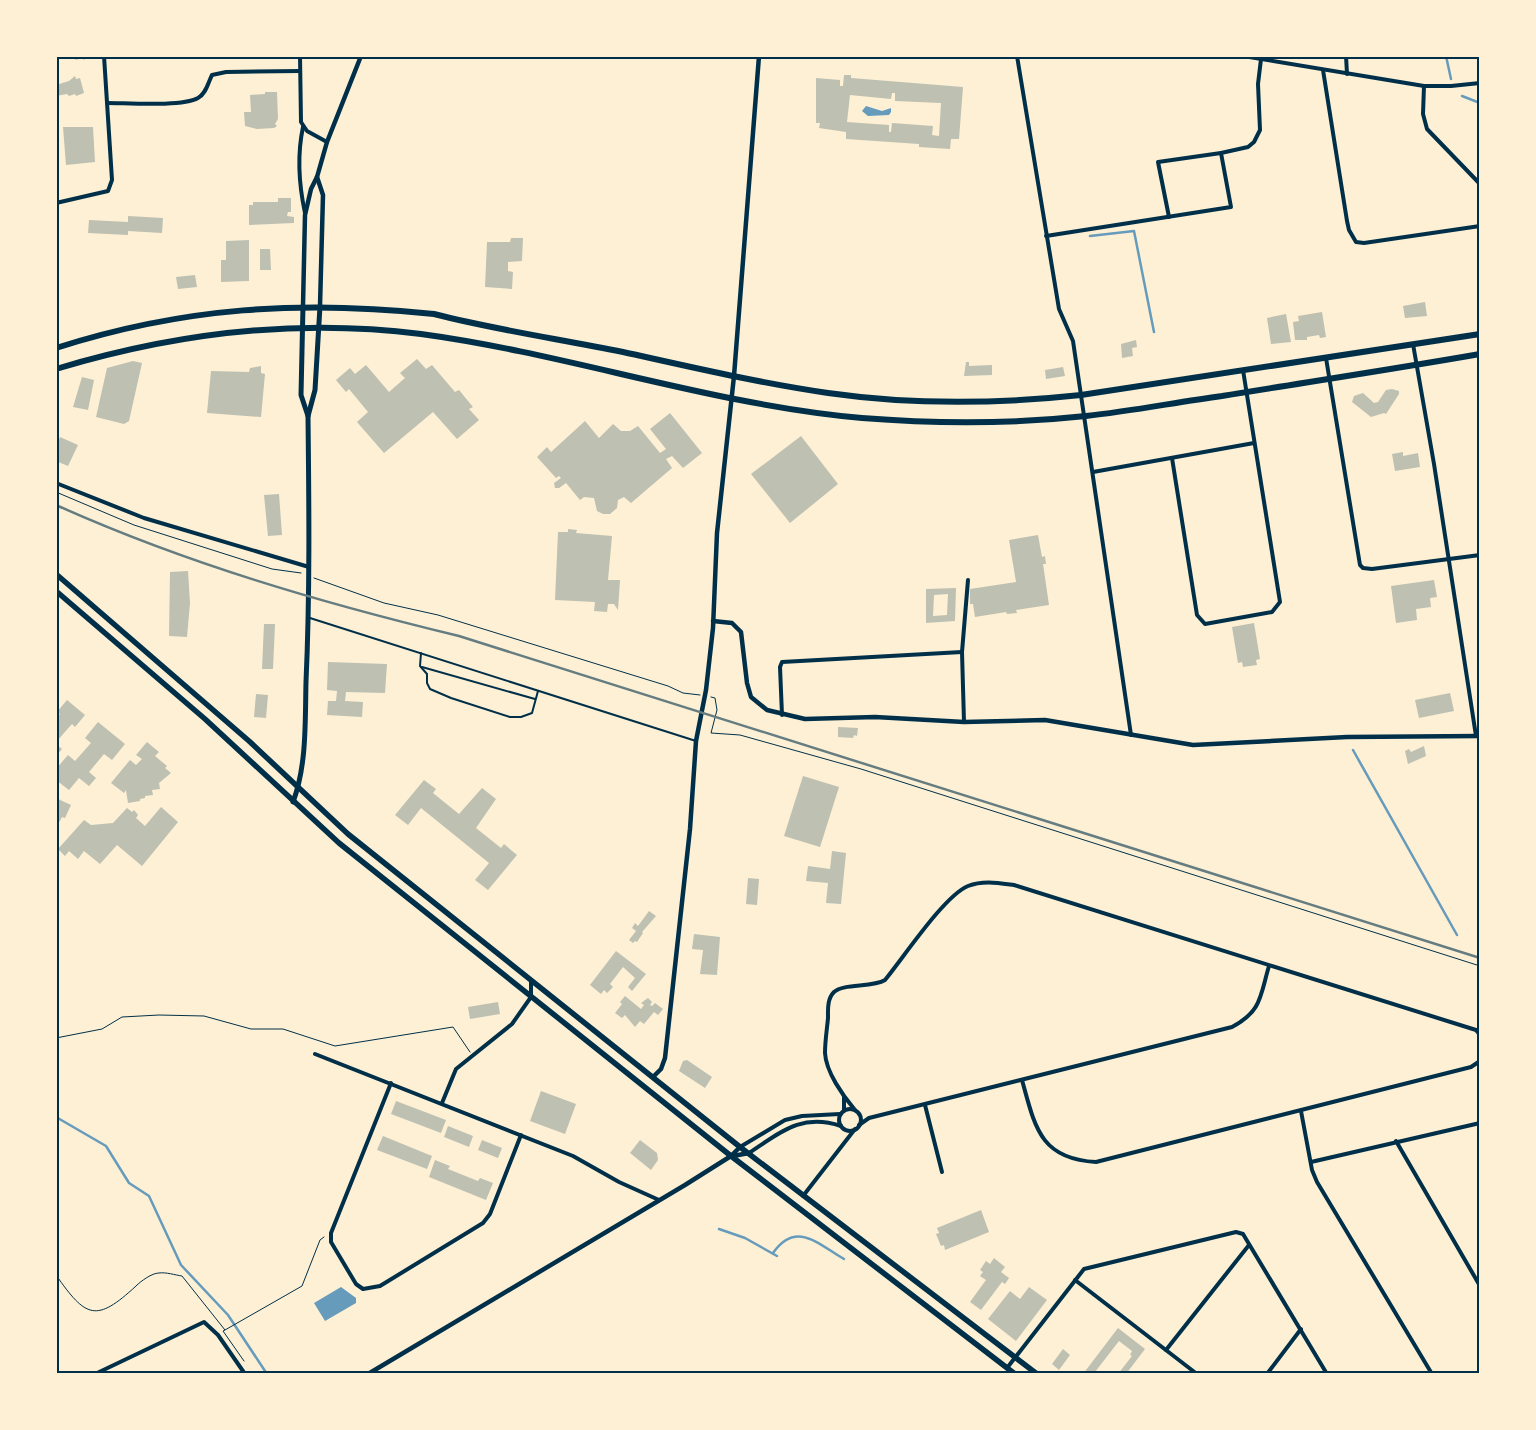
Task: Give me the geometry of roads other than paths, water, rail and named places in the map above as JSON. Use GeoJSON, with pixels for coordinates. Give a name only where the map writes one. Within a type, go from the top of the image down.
{"type":"FeatureCollection","features":[{"type":"Feature","properties":{"kind":"highway"},"geometry":{"type":"LineString","coordinates":[[56,348],[167,319],[222,312],[320,306],[434,314],[734,376],[826,393],[929,402],[1029,400],[1081,395],[1480,334]]}},
{"type":"Feature","properties":{"kind":"highway"},"geometry":{"type":"LineString","coordinates":[[56,369],[100,356],[164,341],[238,331],[304,327],[392,331],[462,341],[823,414],[922,422],[1000,422],[1085,416],[1480,354]]}},
{"type":"Feature","properties":{"kind":"main road"},"geometry":{"type":"LineString","coordinates":[[304,306],[301,395],[308,416]]}},
{"type":"Feature","properties":{"kind":"main road"},"geometry":{"type":"LineString","coordinates":[[293,802],[301,775],[309,618],[308,416],[314,390],[320,306]]}},
{"type":"Feature","properties":{"kind":"main road"},"geometry":{"type":"LineString","coordinates":[[56,574],[192,691],[348,834],[740,1147],[1037,1374]]}},
{"type":"Feature","properties":{"kind":"main road"},"geometry":{"type":"LineString","coordinates":[[56,591],[184,701],[339,843],[731,1156],[1015,1374]]}},
{"type":"Feature","properties":{"kind":"main road"},"geometry":{"type":"LineString","coordinates":[[184,701],[192,691]]}},
{"type":"Feature","properties":{"kind":"street"},"geometry":{"type":"LineString","coordinates":[[56,204],[108,190],[112,180],[104,56]]}},
{"type":"Feature","properties":{"kind":"street"},"geometry":{"type":"LineString","coordinates":[[300,56],[300,114],[303,126],[300,143],[300,186],[305,215],[304,306]]}},
{"type":"Feature","properties":{"kind":"street"},"geometry":{"type":"LineString","coordinates":[[305,215],[311,189],[318,177],[327,142],[361,56]]}},
{"type":"Feature","properties":{"kind":"street"},"geometry":{"type":"LineString","coordinates":[[653,1077],[661,1069],[665,1058],[690,829],[696,741],[706,690],[713,621],[718,533],[734,376],[759,56]]}},
{"type":"Feature","properties":{"kind":"street"},"geometry":{"type":"LineString","coordinates":[[1017,56],[1046,236],[1060,309],[1073,341],[1131,735]]}},
{"type":"Feature","properties":{"kind":"street"},"geometry":{"type":"LineString","coordinates":[[1243,56],[1424,86],[1480,83]]}},
{"type":"Feature","properties":{"kind":"street"},"geometry":{"type":"LineString","coordinates":[[1346,56],[1347,74]]}},
{"type":"Feature","properties":{"kind":"street"},"geometry":{"type":"LineString","coordinates":[[1169,217],[1158,162],[1221,153],[1248,147],[1254,142],[1260,130],[1258,84],[1261,59]]}},
{"type":"Feature","properties":{"kind":"street"},"geometry":{"type":"LineString","coordinates":[[1323,70],[1349,230],[1356,242],[1364,244],[1480,226]]}},
{"type":"Feature","properties":{"kind":"street"},"geometry":{"type":"LineString","coordinates":[[107,103],[177,102],[198,98],[205,92],[212,75],[226,72],[300,71]]}},
{"type":"Feature","properties":{"kind":"street"},"geometry":{"type":"LineString","coordinates":[[1424,86],[1423,114],[1427,129],[1480,184]]}},
{"type":"Feature","properties":{"kind":"street"},"geometry":{"type":"LineString","coordinates":[[303,126],[307,131],[327,142]]}},
{"type":"Feature","properties":{"kind":"street"},"geometry":{"type":"LineString","coordinates":[[1046,236],[1231,207],[1221,153]]}},
{"type":"Feature","properties":{"kind":"street"},"geometry":{"type":"LineString","coordinates":[[318,177],[323,195],[320,306]]}},
{"type":"Feature","properties":{"kind":"street"},"geometry":{"type":"LineString","coordinates":[[713,621],[732,623],[740,629],[747,683],[751,697],[762,708],[782,715],[805,719],[875,717],[964,722],[1049,721],[1193,745],[1347,737],[1478,736],[1413,344]]}},
{"type":"Feature","properties":{"kind":"street"},"geometry":{"type":"LineString","coordinates":[[1326,358],[1360,566],[1372,569],[1480,555]]}},
{"type":"Feature","properties":{"kind":"street"},"geometry":{"type":"LineString","coordinates":[[1172,458],[1197,615],[1205,624],[1272,612],[1280,602],[1243,370]]}},
{"type":"Feature","properties":{"kind":"street"},"geometry":{"type":"LineString","coordinates":[[1093,472],[1254,443]]}},
{"type":"Feature","properties":{"kind":"street"},"geometry":{"type":"LineString","coordinates":[[56,483],[144,518],[309,567]]}},
{"type":"Feature","properties":{"kind":"street"},"geometry":{"type":"LineString","coordinates":[[964,722],[962,652],[968,580]]}},
{"type":"Feature","properties":{"kind":"street"},"geometry":{"type":"LineString","coordinates":[[782,715],[780,667],[782,662],[962,652]]}},
{"type":"Feature","properties":{"kind":"street"},"geometry":{"type":"LineString","coordinates":[[869,1118],[859,1114],[844,1097],[828,1065],[825,1054],[829,1000],[834,992],[841,989],[879,984],[886,980],[950,898],[969,885],[988,882],[1014,885],[1476,1030],[1480,1035]]}},
{"type":"Feature","properties":{"kind":"street"},"geometry":{"type":"LineString","coordinates":[[803,1196],[855,1129],[869,1118],[1232,1027],[1248,1018],[1257,1007],[1269,966]]}},
{"type":"Feature","properties":{"kind":"street"},"geometry":{"type":"LineString","coordinates":[[442,1103],[456,1069],[497,1038],[512,1024],[531,997],[531,980]]}},
{"type":"Feature","properties":{"kind":"street"},"geometry":{"type":"LineString","coordinates":[[315,1054],[569,1155],[619,1182],[659,1200]]}},
{"type":"Feature","properties":{"kind":"street"},"geometry":{"type":"LineString","coordinates":[[1022,1080],[1034,1123],[1043,1139],[1059,1153],[1074,1161],[1096,1162],[1471,1067],[1480,1062]]}},
{"type":"Feature","properties":{"kind":"street"},"geometry":{"type":"LineString","coordinates":[[391,1084],[331,1233],[331,1242],[356,1284],[363,1289],[380,1286],[483,1223],[490,1214],[521,1135]]}},
{"type":"Feature","properties":{"kind":"street"},"geometry":{"type":"LineString","coordinates":[[368,1374],[659,1200],[785,1120],[802,1116],[840,1114],[844,1110],[844,1097]]}},
{"type":"Feature","properties":{"kind":"street"},"geometry":{"type":"LineString","coordinates":[[925,1105],[942,1172]]}},
{"type":"Feature","properties":{"kind":"street"},"geometry":{"type":"LineString","coordinates":[[844,1110],[855,1110]]}},
{"type":"Feature","properties":{"kind":"street"},"geometry":{"type":"LineString","coordinates":[[1301,1111],[1317,1182],[1432,1374]]}},
{"type":"Feature","properties":{"kind":"street"},"geometry":{"type":"LineString","coordinates":[[840,1114],[847,1141]]}},
{"type":"Feature","properties":{"kind":"street"},"geometry":{"type":"LineString","coordinates":[[859,1114],[859,1125]]}},
{"type":"Feature","properties":{"kind":"street"},"geometry":{"type":"LineString","coordinates":[[731,1156],[749,1153],[787,1128],[801,1123],[820,1121],[855,1129]]}},
{"type":"Feature","properties":{"kind":"street"},"geometry":{"type":"LineString","coordinates":[[1311,1162],[1480,1123]]}},
{"type":"Feature","properties":{"kind":"street"},"geometry":{"type":"LineString","coordinates":[[1396,1141],[1480,1286]]}},
{"type":"Feature","properties":{"kind":"street"},"geometry":{"type":"LineString","coordinates":[[1007,1368],[1084,1269],[1236,1232],[1243,1234],[1327,1374]]}},
{"type":"Feature","properties":{"kind":"street"},"geometry":{"type":"LineString","coordinates":[[1166,1350],[1249,1245]]}},
{"type":"Feature","properties":{"kind":"street"},"geometry":{"type":"LineString","coordinates":[[1075,1280],[1197,1374]]}},
{"type":"Feature","properties":{"kind":"street"},"geometry":{"type":"LineString","coordinates":[[95,1374],[204,1322],[218,1335],[245,1374]]}},
{"type":"Feature","properties":{"kind":"street"},"geometry":{"type":"LineString","coordinates":[[1267,1374],[1301,1329]]}},
{"type":"Feature","properties":{"kind":"lane"},"geometry":{"type":"LineString","coordinates":[[309,618],[696,741]]}},
{"type":"Feature","properties":{"kind":"lane"},"geometry":{"type":"LineString","coordinates":[[421,653],[420,666],[427,674],[427,683],[430,689],[510,717],[521,717],[532,713],[538,690]]}},
{"type":"Feature","properties":{"kind":"lane"},"geometry":{"type":"LineString","coordinates":[[420,666],[535,699]]}},
{"type":"Feature","properties":{"kind":"water"},"geometry":{"type":"Polygon","coordinates":[[[866,106],[882,111],[891,108],[891,112],[889,115],[868,116],[862,111],[866,106]]]}},
{"type":"Feature","properties":{"kind":"water"},"geometry":{"type":"Polygon","coordinates":[[[341,1287],[356,1298],[356,1303],[325,1321],[314,1303],[341,1287]]]}},
{"type":"Feature","properties":{"kind":"waterway"},"geometry":{"type":"LineString","coordinates":[[1446,56],[1451,79]]}},
{"type":"Feature","properties":{"kind":"waterway"},"geometry":{"type":"LineString","coordinates":[[1462,96],[1480,103]]}},
{"type":"Feature","properties":{"kind":"waterway"},"geometry":{"type":"LineString","coordinates":[[1090,236],[1134,231],[1154,332]]}},
{"type":"Feature","properties":{"kind":"waterway"},"geometry":{"type":"LineString","coordinates":[[1353,750],[1457,935]]}},
{"type":"Feature","properties":{"kind":"waterway"},"geometry":{"type":"LineString","coordinates":[[56,1117],[106,1146],[129,1183],[149,1196],[181,1265],[228,1315],[267,1374]]}},
{"type":"Feature","properties":{"kind":"waterway"},"geometry":{"type":"LineString","coordinates":[[719,1229],[745,1238],[777,1256]]}},
{"type":"Feature","properties":{"kind":"waterway"},"geometry":{"type":"LineString","coordinates":[[773,1253],[782,1243],[790,1238],[799,1236],[816,1242],[844,1259]]}},
{"type":"Feature","properties":{"kind":"railway"},"geometry":{"type":"LineString","coordinates":[[56,505],[154,545],[255,580],[356,610],[459,636],[1480,958]]}}]}
